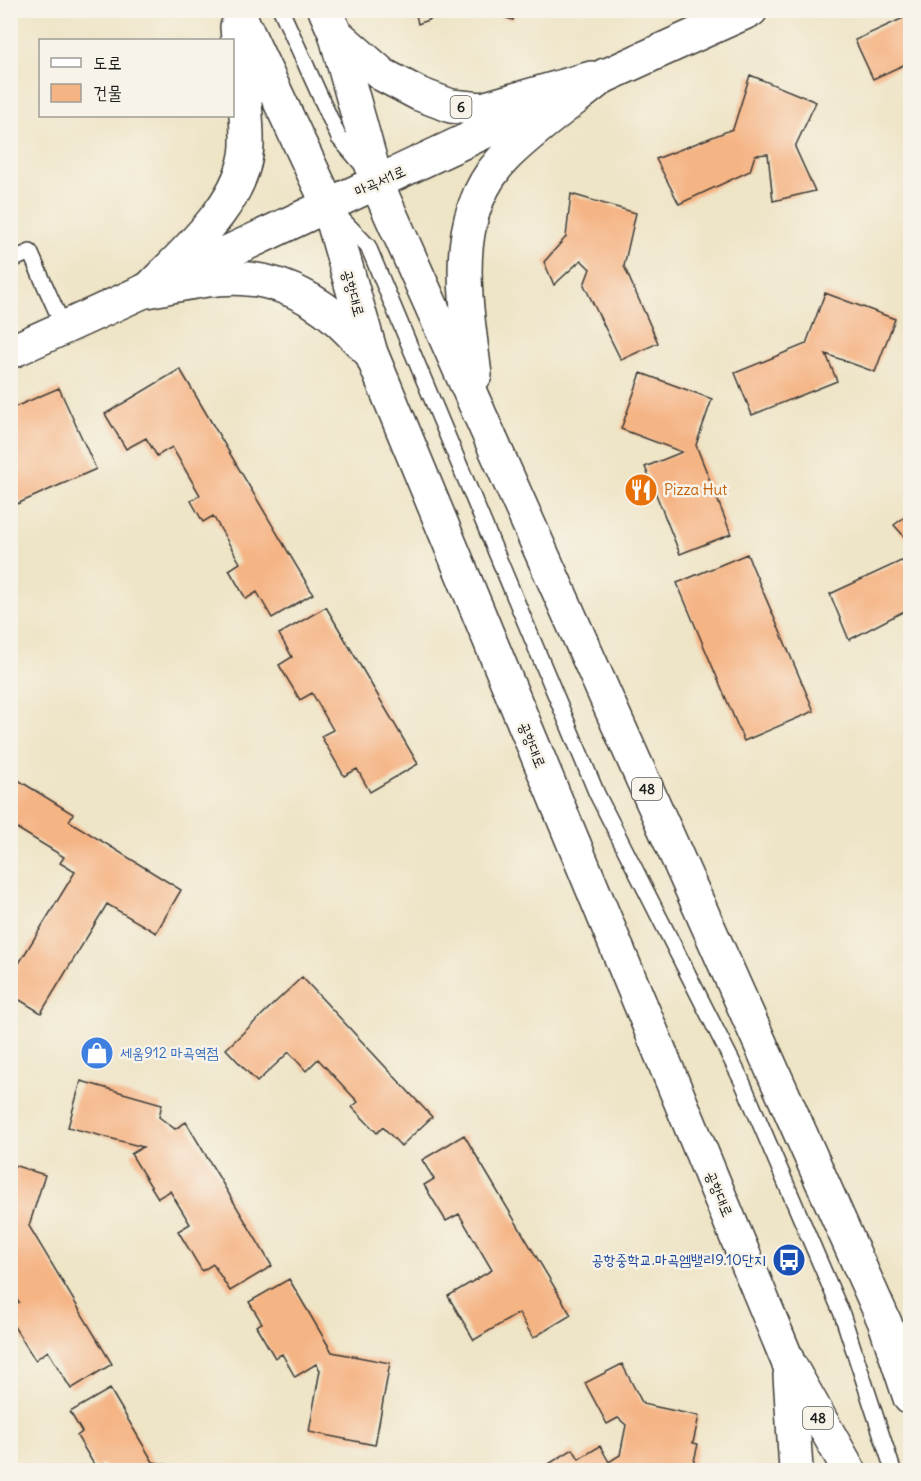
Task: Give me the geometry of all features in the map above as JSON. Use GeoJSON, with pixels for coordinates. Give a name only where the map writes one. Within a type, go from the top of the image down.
{"type":"FeatureCollection","features":[{"type":"Feature","properties":{"kind":"main road","name":"공항대로"},"geometry":{"type":"LineString","coordinates":[[236,10],[328,204],[370,353],[789,1364],[849,1470]]}},
{"type":"Feature","properties":{"kind":"main road"},"geometry":{"type":"LineString","coordinates":[[147,291],[217,218],[240,177],[247,147],[236,10]]}},
{"type":"Feature","properties":{"kind":"main road","name":"마곡서1로"},"geometry":{"type":"LineString","coordinates":[[10,352],[147,291],[328,204],[377,184],[604,75],[751,10]]}},
{"type":"Feature","properties":{"kind":"main road","name":"6"},"geometry":{"type":"LineString","coordinates":[[330,22],[377,184]]}},
{"type":"Feature","properties":{"kind":"main road","name":"6"},"geometry":{"type":"LineString","coordinates":[[330,22],[383,75],[419,94],[451,106],[482,109],[604,75]]}},
{"type":"Feature","properties":{"kind":"main road"},"geometry":{"type":"LineString","coordinates":[[479,407],[465,291],[465,243],[472,208],[489,177],[508,154],[604,75]]}},
{"type":"Feature","properties":{"kind":"main road","name":"48"},"geometry":{"type":"LineString","coordinates":[[377,184],[479,407],[746,1015],[885,1323],[910,1398]]}},
{"type":"Feature","properties":{"kind":"main road"},"geometry":{"type":"LineString","coordinates":[[147,291],[215,278],[267,280],[282,285],[321,307],[370,353]]}},
{"type":"Feature","properties":{"kind":"main road"},"geometry":{"type":"LineString","coordinates":[[789,1364],[796,1470]]}},
{"type":"Feature","properties":{"kind":"lane"},"geometry":{"type":"LineString","coordinates":[[281,10],[339,138],[377,184]]}},
{"type":"Feature","properties":{"kind":"lane"},"geometry":{"type":"LineString","coordinates":[[328,204],[368,246],[597,794],[741,1079],[842,1314],[893,1470]]}},
{"type":"Feature","properties":{"kind":"lane"},"geometry":{"type":"LineString","coordinates":[[10,261],[30,252],[64,328]]}},
{"type":"Feature","properties":{"kind":"building"},"geometry":{"type":"Polygon","coordinates":[[[415,10],[451,10],[451,11],[418,24],[415,10]]]}},
{"type":"Feature","properties":{"kind":"building"},"geometry":{"type":"Polygon","coordinates":[[[480,10],[516,10],[513,20],[480,10]]]}},
{"type":"Feature","properties":{"kind":"building"},"geometry":{"type":"Polygon","coordinates":[[[910,15],[910,62],[873,79],[855,40],[910,15]]]}},
{"type":"Feature","properties":{"kind":"building"},"geometry":{"type":"Polygon","coordinates":[[[750,75],[816,102],[795,147],[815,191],[773,201],[768,154],[755,155],[750,171],[679,204],[656,159],[733,129],[750,75]]]}},
{"type":"Feature","properties":{"kind":"building"},"geometry":{"type":"Polygon","coordinates":[[[571,194],[636,213],[624,266],[658,343],[621,360],[584,285],[590,269],[581,260],[554,285],[544,262],[566,237],[571,194]]]}},
{"type":"Feature","properties":{"kind":"building"},"geometry":{"type":"Polygon","coordinates":[[[825,293],[895,319],[875,372],[826,354],[837,381],[752,415],[735,373],[806,344],[825,293]]]}},
{"type":"Feature","properties":{"kind":"building"},"geometry":{"type":"Polygon","coordinates":[[[180,369],[313,594],[272,618],[257,592],[246,599],[229,570],[240,563],[213,516],[203,522],[191,501],[200,495],[172,447],[157,456],[146,438],[126,449],[105,414],[180,369]]]}},
{"type":"Feature","properties":{"kind":"building"},"geometry":{"type":"Polygon","coordinates":[[[641,373],[712,399],[696,445],[731,534],[680,554],[645,467],[682,452],[621,429],[641,373]]]}},
{"type":"Feature","properties":{"kind":"building"},"geometry":{"type":"Polygon","coordinates":[[[59,388],[96,469],[10,507],[10,409],[59,388]]]}},
{"type":"Feature","properties":{"kind":"building"},"geometry":{"type":"Polygon","coordinates":[[[910,513],[910,543],[894,525],[910,513]]]}},
{"type":"Feature","properties":{"kind":"building"},"geometry":{"type":"Polygon","coordinates":[[[747,554],[814,711],[744,741],[677,583],[747,554]]]}},
{"type":"Feature","properties":{"kind":"building"},"geometry":{"type":"Polygon","coordinates":[[[901,561],[910,565],[910,608],[849,640],[830,594],[901,561]]]}},
{"type":"Feature","properties":{"kind":"building"},"geometry":{"type":"Polygon","coordinates":[[[326,607],[418,764],[370,792],[357,769],[344,776],[321,736],[333,730],[312,693],[300,700],[279,665],[292,657],[279,634],[326,607]]]}},
{"type":"Feature","properties":{"kind":"building"},"geometry":{"type":"Polygon","coordinates":[[[10,775],[73,814],[69,821],[181,890],[156,933],[107,904],[41,1013],[10,994],[10,978],[75,872],[60,863],[64,857],[10,824],[10,775]]]}},
{"type":"Feature","properties":{"kind":"building"},"geometry":{"type":"Polygon","coordinates":[[[302,977],[432,1117],[401,1146],[383,1127],[377,1133],[352,1107],[358,1102],[318,1059],[306,1071],[289,1052],[257,1082],[226,1049],[302,977]]]}},
{"type":"Feature","properties":{"kind":"building"},"geometry":{"type":"Polygon","coordinates":[[[81,1081],[162,1104],[159,1117],[175,1129],[186,1122],[272,1266],[230,1291],[213,1264],[202,1271],[178,1231],[190,1224],[170,1191],[158,1198],[131,1154],[143,1147],[68,1127],[81,1081]]]}},
{"type":"Feature","properties":{"kind":"building"},"geometry":{"type":"Polygon","coordinates":[[[464,1135],[571,1315],[533,1338],[519,1313],[474,1340],[448,1296],[492,1270],[459,1214],[446,1221],[424,1185],[434,1179],[422,1160],[464,1135]]]}},
{"type":"Feature","properties":{"kind":"building"},"geometry":{"type":"Polygon","coordinates":[[[10,1164],[45,1175],[29,1226],[112,1364],[71,1389],[48,1351],[35,1360],[10,1320],[10,1307],[19,1302],[10,1289],[10,1164]]]}},
{"type":"Feature","properties":{"kind":"building"},"geometry":{"type":"Polygon","coordinates":[[[289,1279],[332,1352],[390,1363],[375,1445],[309,1432],[320,1370],[316,1364],[295,1377],[282,1354],[275,1358],[256,1326],[262,1323],[249,1302],[289,1279]]]}},
{"type":"Feature","properties":{"kind":"building"},"geometry":{"type":"Polygon","coordinates":[[[622,1364],[643,1404],[699,1416],[693,1443],[698,1444],[692,1470],[539,1470],[573,1449],[579,1459],[600,1446],[609,1462],[620,1455],[626,1425],[618,1418],[607,1424],[585,1383],[622,1364]]]}},
{"type":"Feature","properties":{"kind":"building"},"geometry":{"type":"Polygon","coordinates":[[[110,1389],[153,1462],[194,1470],[107,1470],[103,1464],[96,1468],[77,1436],[82,1432],[70,1412],[110,1389]]]}},
{"type":"Feature","properties":{"kind":"place","name":"Pizza Hut"},"geometry":{"type":"Point","coordinates":[641,490]}},
{"type":"Feature","properties":{"kind":"place","name":"세움912 마곡역점"},"geometry":{"type":"Point","coordinates":[97,1053]}},
{"type":"Feature","properties":{"kind":"place","name":"공항중학교.마곡엠밸리9.10단지"},"geometry":{"type":"Point","coordinates":[789,1260]}}]}
